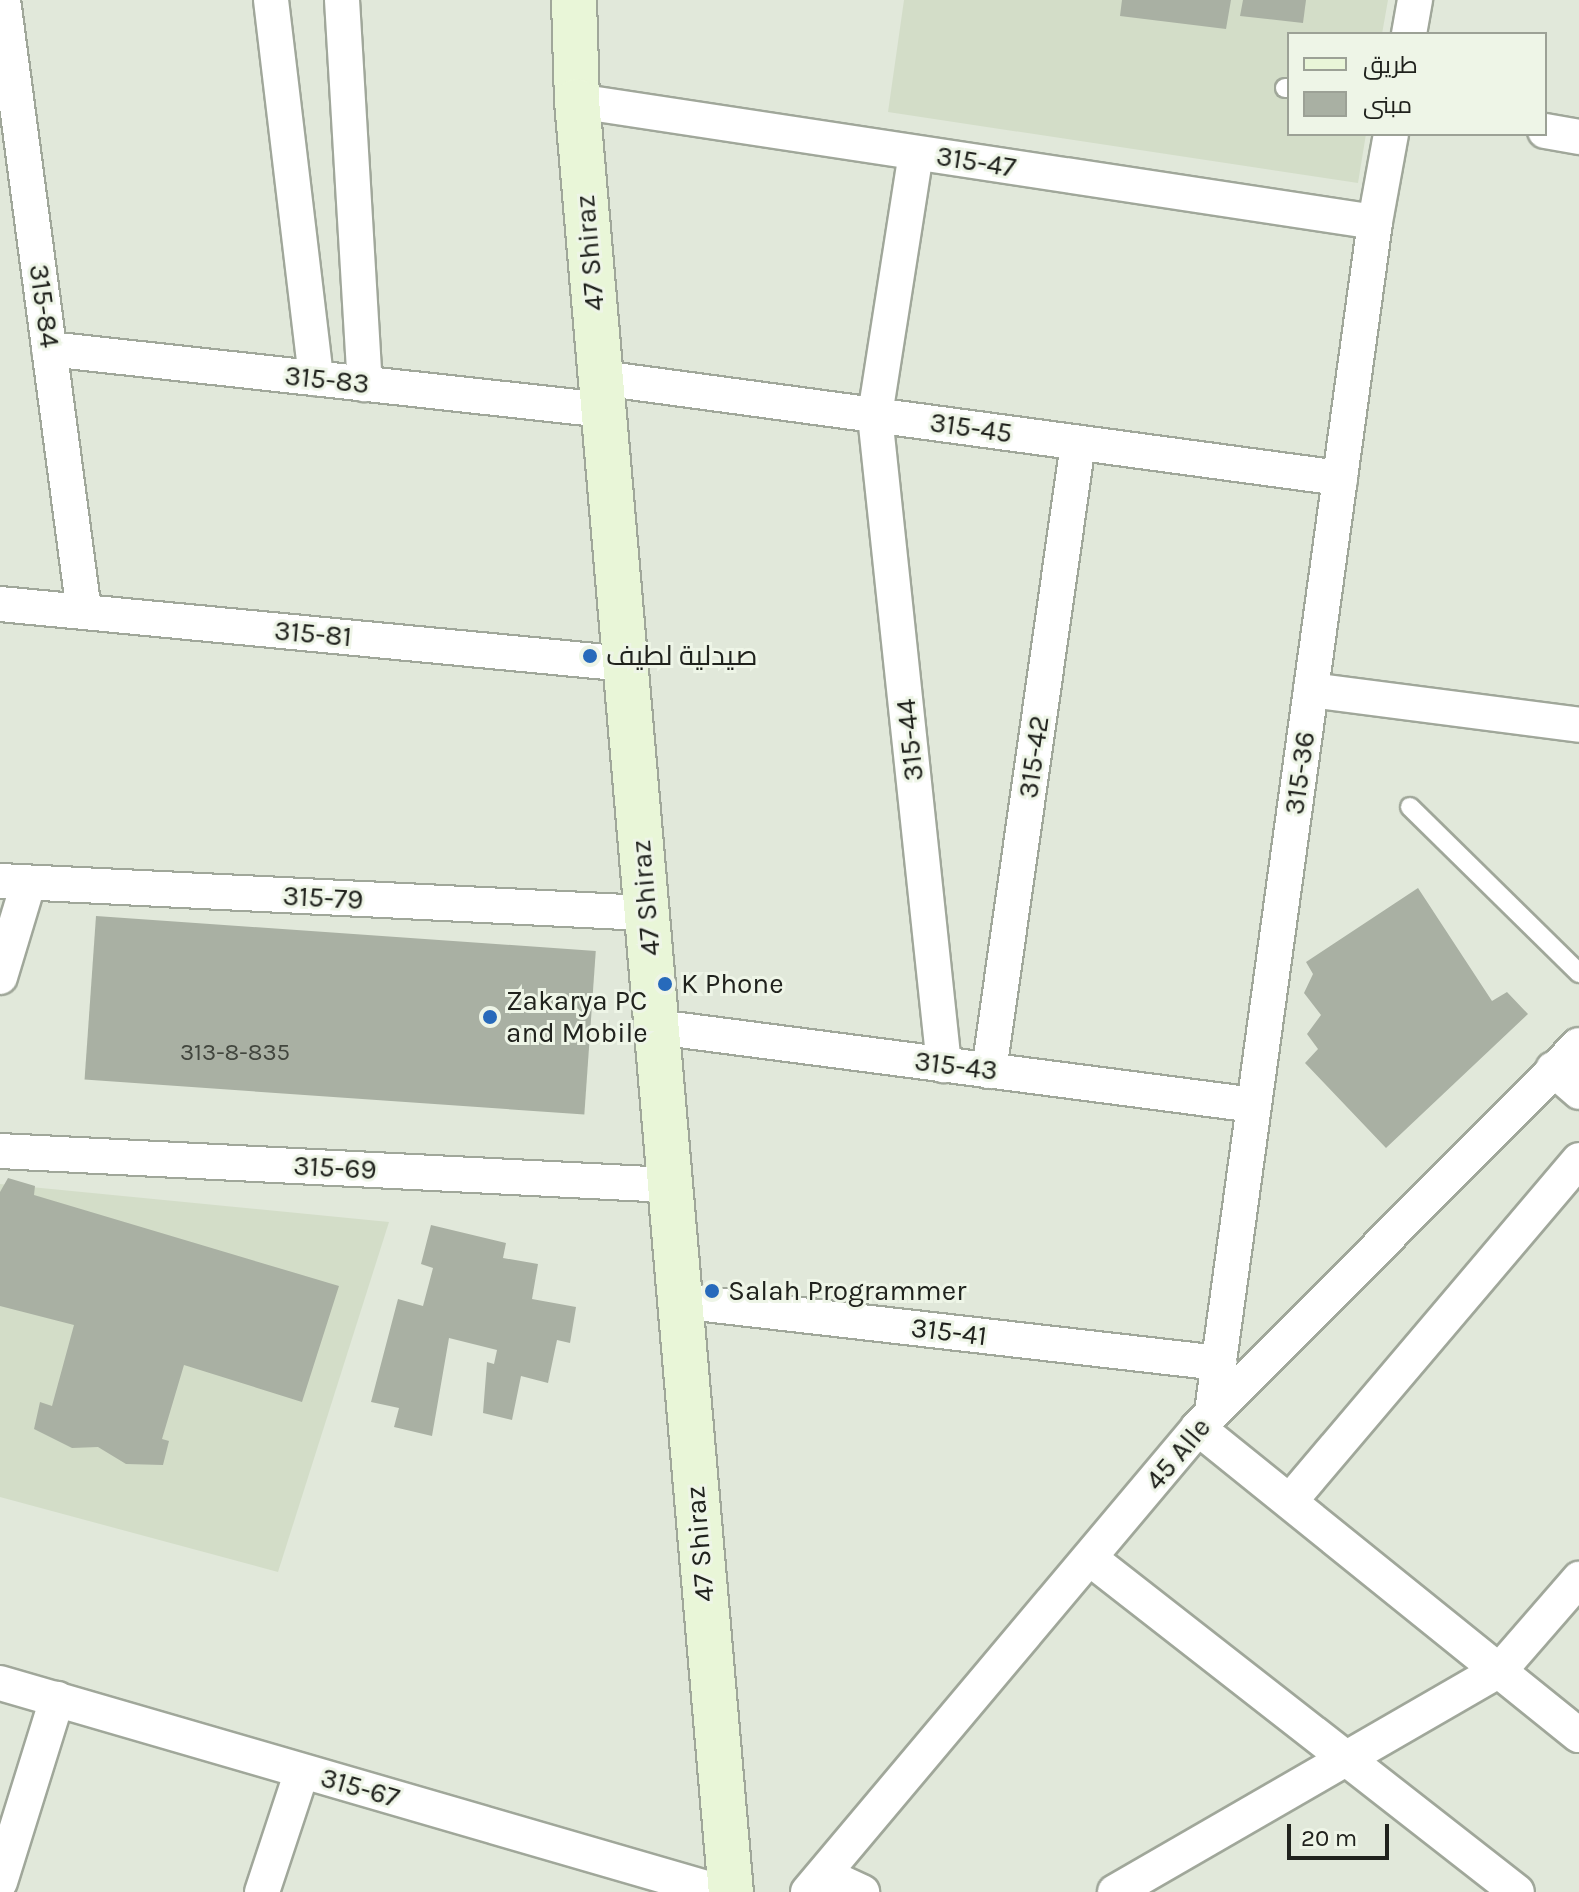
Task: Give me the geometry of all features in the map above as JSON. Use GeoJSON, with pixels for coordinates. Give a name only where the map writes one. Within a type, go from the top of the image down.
{"type":"FeatureCollection","features":[{"type":"Feature","properties":{"kind":"street","name":"315-84"},"geometry":{"type":"LineString","coordinates":[[3,0],[84,612]]}},
{"type":"Feature","properties":{"kind":"street"},"geometry":{"type":"LineString","coordinates":[[271,0],[316,378]]}},
{"type":"Feature","properties":{"kind":"street"},"geometry":{"type":"LineString","coordinates":[[342,0],[365,384]]}},
{"type":"Feature","properties":{"kind":"street","name":"47 Shiraz"},"geometry":{"type":"LineString","coordinates":[[574,0],[577,101],[731,1892]]}},
{"type":"Feature","properties":{"kind":"street"},"geometry":{"type":"LineString","coordinates":[[1409,32],[1415,0]]}},
{"type":"Feature","properties":{"kind":"street","name":"315-47"},"geometry":{"type":"LineString","coordinates":[[577,101],[1375,222]]}},
{"type":"Feature","properties":{"kind":"street"},"geometry":{"type":"LineString","coordinates":[[1547,131],[1579,137]]}},
{"type":"Feature","properties":{"kind":"street","name":"315-36"},"geometry":{"type":"LineString","coordinates":[[1205,1420],[1219,1363],[1375,222],[1391,136]]}},
{"type":"Feature","properties":{"kind":"street","name":"315-44"},"geometry":{"type":"LineString","coordinates":[[916,153],[875,416],[944,1065]]}},
{"type":"Feature","properties":{"kind":"street","name":"315-83"},"geometry":{"type":"LineString","coordinates":[[49,349],[365,384],[602,394]]}},
{"type":"Feature","properties":{"kind":"street","name":"315-45"},"geometry":{"type":"LineString","coordinates":[[602,394],[875,416],[1340,478]]}},
{"type":"Feature","properties":{"kind":"street","name":"315-42"},"geometry":{"type":"LineString","coordinates":[[989,1071],[1078,443]]}},
{"type":"Feature","properties":{"kind":"street","name":"315-81"},"geometry":{"type":"LineString","coordinates":[[0,604],[626,664]]}},
{"type":"Feature","properties":{"kind":"street"},"geometry":{"type":"LineString","coordinates":[[1311,690],[1579,725]]}},
{"type":"Feature","properties":{"kind":"street"},"geometry":{"type":"LineString","coordinates":[[0,977],[14,882]]}},
{"type":"Feature","properties":{"kind":"street","name":"315-79"},"geometry":{"type":"LineString","coordinates":[[14,882],[646,913]]}},
{"type":"Feature","properties":{"kind":"street","name":"315-43"},"geometry":{"type":"LineString","coordinates":[[657,1027],[1254,1105]]}},
{"type":"Feature","properties":{"kind":"street","name":"45 Alle"},"geometry":{"type":"LineString","coordinates":[[816,1883],[1092,1560],[1205,1420],[1579,1045]]}},
{"type":"Feature","properties":{"kind":"street"},"geometry":{"type":"LineString","coordinates":[[1553,1069],[1579,1092]]}},
{"type":"Feature","properties":{"kind":"street","name":"315-69"},"geometry":{"type":"LineString","coordinates":[[0,1151],[670,1185]]}},
{"type":"Feature","properties":{"kind":"street"},"geometry":{"type":"LineString","coordinates":[[1290,1501],[1579,1160]]}},
{"type":"Feature","properties":{"kind":"street","name":"315-41"},"geometry":{"type":"LineString","coordinates":[[679,1301],[1219,1363]]}},
{"type":"Feature","properties":{"kind":"street"},"geometry":{"type":"LineString","coordinates":[[1205,1420],[1290,1501],[1579,1735]]}},
{"type":"Feature","properties":{"kind":"street"},"geometry":{"type":"LineString","coordinates":[[1092,1560],[1517,1892]]}},
{"type":"Feature","properties":{"kind":"street"},"geometry":{"type":"LineString","coordinates":[[1115,1892],[1500,1670],[1579,1579]]}},
{"type":"Feature","properties":{"kind":"street","name":"315-67"},"geometry":{"type":"LineString","coordinates":[[0,1683],[720,1892]]}},
{"type":"Feature","properties":{"kind":"street"},"geometry":{"type":"LineString","coordinates":[[0,1882],[57,1699]]}},
{"type":"Feature","properties":{"kind":"street"},"geometry":{"type":"LineString","coordinates":[[262,1892],[302,1771]]}},
{"type":"Feature","properties":{"kind":"street"},"geometry":{"type":"LineString","coordinates":[[816,1883],[862,1892]]}},
{"type":"Feature","properties":{"kind":"lane"},"geometry":{"type":"LineString","coordinates":[[1410,807],[1579,973]]}},
{"type":"Feature","properties":{"kind":"shaded area"},"geometry":{"type":"Polygon","coordinates":[[[904,0],[1388,0],[1382,32],[1287,32],[1287,136],[1366,136],[1358,183],[888,112],[904,0]]]}},
{"type":"Feature","properties":{"kind":"shaded area"},"geometry":{"type":"Polygon","coordinates":[[[0,1184],[389,1222],[278,1572],[0,1497],[0,1184]]]}},
{"type":"Feature","properties":{"kind":"building"},"geometry":{"type":"Polygon","coordinates":[[[1122,0],[1231,0],[1226,29],[1120,16],[1122,0]]]}},
{"type":"Feature","properties":{"kind":"building"},"geometry":{"type":"Polygon","coordinates":[[[1243,0],[1306,0],[1303,23],[1240,16],[1243,0]]]}},
{"type":"Feature","properties":{"kind":"building"},"geometry":{"type":"Polygon","coordinates":[[[1418,888],[1492,1001],[1507,992],[1528,1014],[1386,1148],[1305,1063],[1318,1049],[1307,1034],[1321,1015],[1304,993],[1313,974],[1306,962],[1418,888]]]}},
{"type":"Feature","properties":{"kind":"building"},"geometry":{"type":"Polygon","coordinates":[[[96,916],[596,951],[584,1115],[85,1080],[96,916]]]}},
{"type":"Feature","properties":{"kind":"building"},"geometry":{"type":"Polygon","coordinates":[[[8,1178],[35,1186],[34,1195],[339,1286],[302,1402],[184,1365],[162,1439],[169,1441],[163,1465],[126,1464],[98,1447],[72,1448],[34,1429],[40,1402],[52,1406],[74,1325],[0,1306],[0,1192],[8,1178]]]}},
{"type":"Feature","properties":{"kind":"building"},"geometry":{"type":"Polygon","coordinates":[[[431,1225],[506,1243],[503,1258],[538,1264],[532,1299],[576,1307],[570,1343],[557,1340],[548,1383],[521,1376],[512,1420],[483,1413],[487,1362],[494,1364],[497,1350],[449,1338],[432,1436],[394,1427],[399,1408],[371,1402],[398,1299],[423,1306],[433,1268],[421,1264],[431,1225]]]}},
{"type":"Feature","properties":{"kind":"place","name":"صیدلیة لطیف"},"geometry":{"type":"Point","coordinates":[590,656]}},
{"type":"Feature","properties":{"kind":"place","name":"K Phone"},"geometry":{"type":"Point","coordinates":[665,984]}},
{"type":"Feature","properties":{"kind":"place","name":"Zakarya PC and Mobile"},"geometry":{"type":"Point","coordinates":[490,1017]}},
{"type":"Feature","properties":{"kind":"place","name":"Salah Programmer"},"geometry":{"type":"Point","coordinates":[712,1291]}}]}
